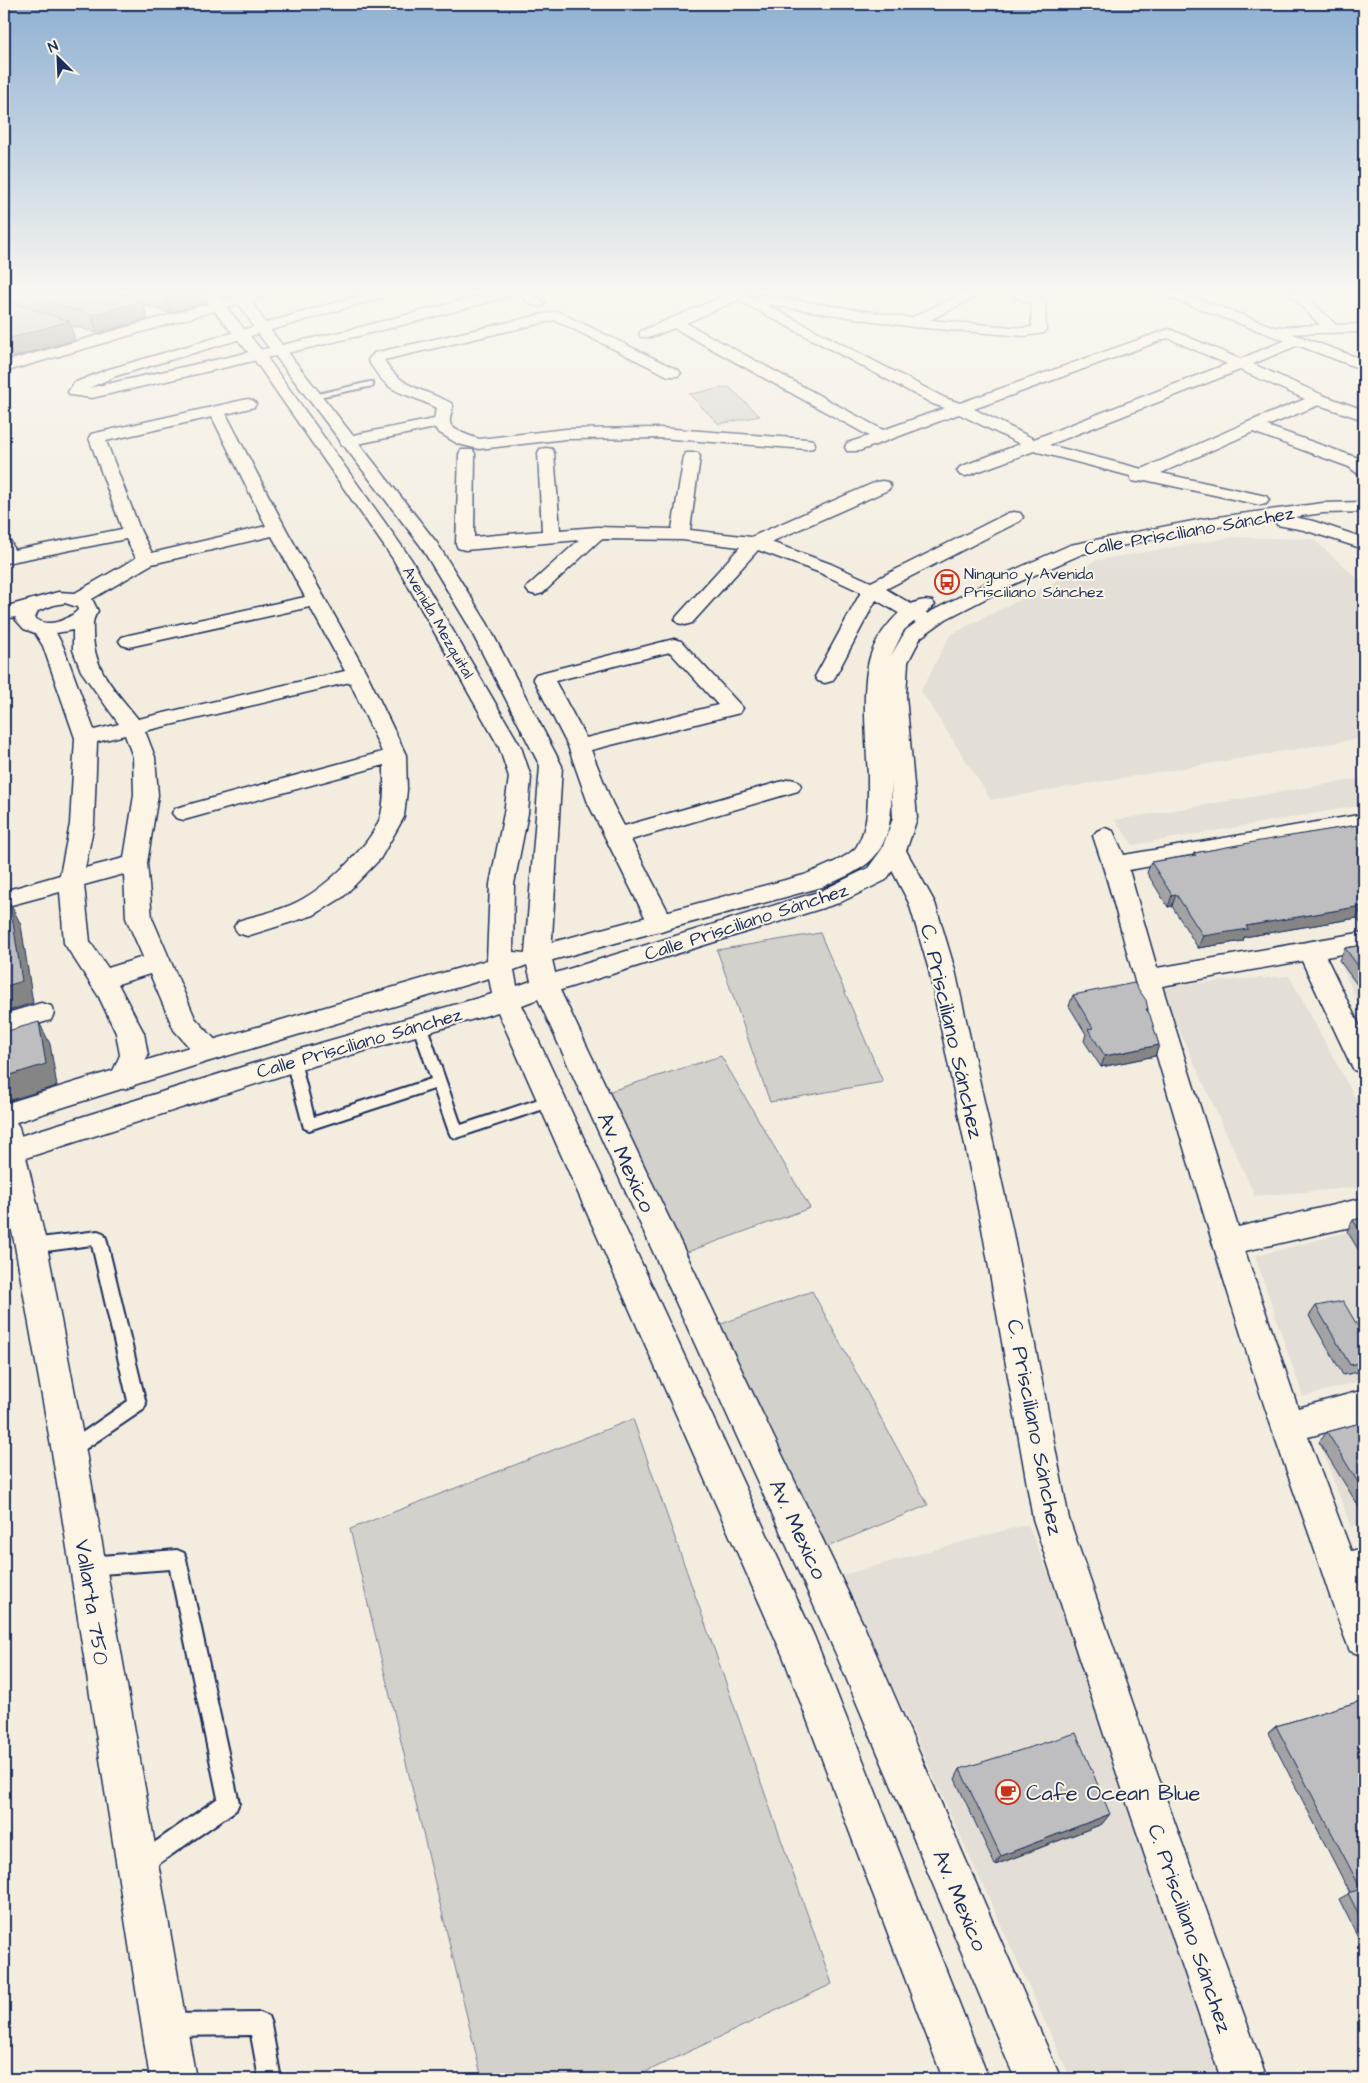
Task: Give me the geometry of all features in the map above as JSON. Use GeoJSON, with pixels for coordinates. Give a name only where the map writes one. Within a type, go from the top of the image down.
{"type":"FeatureCollection","features":[{"type":"Feature","properties":{"kind":"street"},"geometry":{"type":"LineString","coordinates":[[77,391],[92,393],[100,391]]}},
{"type":"Feature","properties":{"kind":"street","name":"Avenida Mezquital"},"geometry":{"type":"LineString","coordinates":[[284,391],[402,559],[510,747],[520,777],[516,812],[502,884],[500,963],[506,1000]]}},
{"type":"Feature","properties":{"kind":"street","name":"Avenida Mezquital"},"geometry":{"type":"LineString","coordinates":[[309,391],[428,543],[477,623],[513,690],[550,766],[541,970]]}},
{"type":"Feature","properties":{"kind":"street"},"geometry":{"type":"LineString","coordinates":[[408,391],[445,406],[441,422],[444,429],[464,440],[479,444],[566,434],[660,433],[807,444]]}},
{"type":"Feature","properties":{"kind":"street"},"geometry":{"type":"LineString","coordinates":[[801,391],[883,436]]}},
{"type":"Feature","properties":{"kind":"street"},"geometry":{"type":"LineString","coordinates":[[919,391],[1052,460],[1137,478],[1260,500]]}},
{"type":"Feature","properties":{"kind":"street"},"geometry":{"type":"LineString","coordinates":[[853,447],[950,408],[1000,391]]}},
{"type":"Feature","properties":{"kind":"street"},"geometry":{"type":"LineString","coordinates":[[966,471],[1172,391]]}},
{"type":"Feature","properties":{"kind":"street"},"geometry":{"type":"LineString","coordinates":[[1301,391],[1364,415]]}},
{"type":"Feature","properties":{"kind":"street"},"geometry":{"type":"LineString","coordinates":[[1137,478],[1252,426],[1319,399]]}},
{"type":"Feature","properties":{"kind":"street"},"geometry":{"type":"LineString","coordinates":[[146,560],[132,532],[97,438],[248,404]]}},
{"type":"Feature","properties":{"kind":"street"},"geometry":{"type":"LineString","coordinates":[[217,411],[277,529],[356,674],[395,755],[396,790],[392,817],[371,853],[334,890],[305,909],[247,927]]}},
{"type":"Feature","properties":{"kind":"street"},"geometry":{"type":"LineString","coordinates":[[348,440],[441,422]]}},
{"type":"Feature","properties":{"kind":"street"},"geometry":{"type":"LineString","coordinates":[[1252,426],[1355,463],[1364,470]]}},
{"type":"Feature","properties":{"kind":"street"},"geometry":{"type":"LineString","coordinates":[[546,453],[550,534]]}},
{"type":"Feature","properties":{"kind":"street"},"geometry":{"type":"LineString","coordinates":[[468,454],[465,544],[550,534],[598,533],[680,535],[754,543],[821,566],[872,589],[920,617]]}},
{"type":"Feature","properties":{"kind":"street"},"geometry":{"type":"LineString","coordinates":[[680,535],[692,457]]}},
{"type":"Feature","properties":{"kind":"street"},"geometry":{"type":"LineString","coordinates":[[1137,478],[1182,494],[1194,502]]}},
{"type":"Feature","properties":{"kind":"street"},"geometry":{"type":"LineString","coordinates":[[684,619],[754,543],[882,486]]}},
{"type":"Feature","properties":{"kind":"street","name":"Calle Prisciliano Sánchez"},"geometry":{"type":"LineString","coordinates":[[4,1115],[209,1050],[500,963],[541,970],[830,897],[877,874],[894,851],[905,818],[895,696],[898,662],[920,617],[978,575],[1061,537],[1133,519],[1260,500],[1317,502],[1362,500]]}},
{"type":"Feature","properties":{"kind":"street"},"geometry":{"type":"LineString","coordinates":[[1317,502],[1342,526],[1364,543]]}},
{"type":"Feature","properties":{"kind":"street","name":"Calle Prisciliano Sánchez"},"geometry":{"type":"LineString","coordinates":[[5,1144],[506,1000],[541,970],[661,924],[813,881],[842,868],[866,852],[878,825],[880,804],[876,692],[881,655],[895,627],[1077,549],[1148,533],[1246,518],[1317,502]]}},
{"type":"Feature","properties":{"kind":"street"},"geometry":{"type":"LineString","coordinates":[[825,677],[872,589],[1014,517]]}},
{"type":"Feature","properties":{"kind":"street"},"geometry":{"type":"LineString","coordinates":[[1246,518],[1307,525],[1364,543]]}},
{"type":"Feature","properties":{"kind":"street"},"geometry":{"type":"LineString","coordinates":[[4,613],[65,627],[81,608],[146,560],[277,529]]}},
{"type":"Feature","properties":{"kind":"street"},"geometry":{"type":"LineString","coordinates":[[4,546],[6,557],[132,532]]}},
{"type":"Feature","properties":{"kind":"street"},"geometry":{"type":"LineString","coordinates":[[536,589],[598,533]]}},
{"type":"Feature","properties":{"kind":"street"},"geometry":{"type":"LineString","coordinates":[[4,623],[32,619],[54,598],[81,608]]}},
{"type":"Feature","properties":{"kind":"street"},"geometry":{"type":"LineString","coordinates":[[129,640],[316,600]]}},
{"type":"Feature","properties":{"kind":"street"},"geometry":{"type":"LineString","coordinates":[[81,608],[83,650],[91,671],[133,728],[144,757],[146,796],[135,863],[139,918],[156,962],[184,1022],[209,1050]]}},
{"type":"Feature","properties":{"kind":"street"},"geometry":{"type":"LineString","coordinates":[[32,619],[60,663],[86,738],[82,824],[71,880],[77,943],[101,980],[130,1032],[134,1055],[124,1078]]}},
{"type":"Feature","properties":{"kind":"street"},"geometry":{"type":"LineString","coordinates":[[579,746],[732,708],[674,645],[543,678],[579,746],[600,803],[661,924]]}},
{"type":"Feature","properties":{"kind":"street"},"geometry":{"type":"LineString","coordinates":[[86,738],[356,674]]}},
{"type":"Feature","properties":{"kind":"street"},"geometry":{"type":"LineString","coordinates":[[184,813],[395,755]]}},
{"type":"Feature","properties":{"kind":"street"},"geometry":{"type":"LineString","coordinates":[[616,836],[790,786]]}},
{"type":"Feature","properties":{"kind":"street"},"geometry":{"type":"LineString","coordinates":[[1115,864],[1364,821]]}},
{"type":"Feature","properties":{"kind":"street"},"geometry":{"type":"LineString","coordinates":[[1105,836],[1115,864],[1147,979],[1227,1242],[1287,1427],[1352,1569],[1351,1607],[1364,1637]]}},
{"type":"Feature","properties":{"kind":"street","name":"C. Prisciliano Sánchez"},"geometry":{"type":"LineString","coordinates":[[894,851],[922,903],[942,970],[997,1228],[1051,1519],[1134,1765],[1244,2079]]}},
{"type":"Feature","properties":{"kind":"street"},"geometry":{"type":"LineString","coordinates":[[4,899],[135,863]]}},
{"type":"Feature","properties":{"kind":"street"},"geometry":{"type":"LineString","coordinates":[[1147,979],[1311,952],[1364,941]]}},
{"type":"Feature","properties":{"kind":"street"},"geometry":{"type":"LineString","coordinates":[[1311,952],[1364,1064]]}},
{"type":"Feature","properties":{"kind":"street"},"geometry":{"type":"LineString","coordinates":[[101,980],[156,962]]}},
{"type":"Feature","properties":{"kind":"street","name":"Av. Mexico"},"geometry":{"type":"LineString","coordinates":[[541,970],[850,1640],[1038,2079]]}},
{"type":"Feature","properties":{"kind":"street"},"geometry":{"type":"LineString","coordinates":[[506,1000],[800,1650],[966,2079]]}},
{"type":"Feature","properties":{"kind":"street"},"geometry":{"type":"LineString","coordinates":[[4,1024],[41,1013]]}},
{"type":"Feature","properties":{"kind":"street","name":"Vallarta 750"},"geometry":{"type":"LineString","coordinates":[[5,1144],[30,1246],[69,1452],[136,1867],[173,2079]]}},
{"type":"Feature","properties":{"kind":"street"},"geometry":{"type":"LineString","coordinates":[[1227,1242],[1364,1211]]}},
{"type":"Feature","properties":{"kind":"street"},"geometry":{"type":"LineString","coordinates":[[1287,1427],[1364,1406]]}},
{"type":"Feature","properties":{"kind":"lane"},"geometry":{"type":"LineString","coordinates":[[313,396],[336,391]]}},
{"type":"Feature","properties":{"kind":"lane"},"geometry":{"type":"LineString","coordinates":[[419,1024],[456,1132],[551,1100]]}},
{"type":"Feature","properties":{"kind":"lane"},"geometry":{"type":"LineString","coordinates":[[293,1061],[309,1124],[438,1082]]}},
{"type":"Feature","properties":{"kind":"lane"},"geometry":{"type":"LineString","coordinates":[[30,1246],[98,1238],[137,1404],[69,1452]]}},
{"type":"Feature","properties":{"kind":"lane"},"geometry":{"type":"LineString","coordinates":[[88,1566],[177,1559],[229,1803],[136,1867]]}},
{"type":"Feature","properties":{"kind":"lane"},"geometry":{"type":"LineString","coordinates":[[163,2025],[260,2024],[270,2079]]}},
{"type":"Feature","properties":{"kind":"shaded area"},"geometry":{"type":"Polygon","coordinates":[[[705,391],[733,391],[760,416],[719,424],[689,394],[705,391]]]}},
{"type":"Feature","properties":{"kind":"shaded area"},"geometry":{"type":"Polygon","coordinates":[[[1234,537],[1313,539],[1364,584],[1364,738],[991,800],[921,691],[950,635],[1097,560],[1234,537]]]}},
{"type":"Feature","properties":{"kind":"shaded area"},"geometry":{"type":"Polygon","coordinates":[[[1364,778],[1364,805],[1133,845],[1115,820],[1364,778]]]}},
{"type":"Feature","properties":{"kind":"shaded area"},"geometry":{"type":"Polygon","coordinates":[[[820,933],[883,1082],[770,1102],[717,950],[820,933]]]}},
{"type":"Feature","properties":{"kind":"shaded area"},"geometry":{"type":"Polygon","coordinates":[[[1364,956],[1364,1018],[1339,960],[1364,956]]]}},
{"type":"Feature","properties":{"kind":"shaded area"},"geometry":{"type":"Polygon","coordinates":[[[1289,976],[1364,1114],[1364,1187],[1255,1196],[1159,986],[1289,976]]]}},
{"type":"Feature","properties":{"kind":"shaded area"},"geometry":{"type":"Polygon","coordinates":[[[721,1056],[810,1208],[676,1256],[598,1095],[721,1056]]]}},
{"type":"Feature","properties":{"kind":"shaded area"},"geometry":{"type":"Polygon","coordinates":[[[1364,1228],[1364,1380],[1303,1397],[1255,1256],[1364,1228]]]}},
{"type":"Feature","properties":{"kind":"shaded area"},"geometry":{"type":"Polygon","coordinates":[[[812,1291],[928,1505],[820,1550],[713,1327],[812,1291]]]}},
{"type":"Feature","properties":{"kind":"shaded area"},"geometry":{"type":"Polygon","coordinates":[[[633,1419],[832,1984],[631,2079],[482,2079],[350,1529],[633,1419]]]}},
{"type":"Feature","properties":{"kind":"shaded area"},"geometry":{"type":"Polygon","coordinates":[[[1364,1431],[1364,1523],[1351,1527],[1320,1444],[1364,1431]]]}},
{"type":"Feature","properties":{"kind":"shaded area"},"geometry":{"type":"Polygon","coordinates":[[[1028,1524],[1252,2079],[1071,2079],[842,1575],[1028,1524]]]}},
{"type":"Feature","properties":{"kind":"building"},"geometry":{"type":"Polygon","coordinates":[[[1364,824],[1364,909],[1362,906],[1246,926],[1248,929],[1203,936],[1176,894],[1172,895],[1151,862],[1196,855],[1194,853],[1260,841],[1364,824]]]}},
{"type":"Feature","properties":{"kind":"building"},"geometry":{"type":"Polygon","coordinates":[[[10,903],[22,981],[4,987],[4,904],[10,903]]]}},
{"type":"Feature","properties":{"kind":"building"},"geometry":{"type":"Polygon","coordinates":[[[1364,945],[1364,974],[1345,948],[1364,945]]]}},
{"type":"Feature","properties":{"kind":"building"},"geometry":{"type":"Polygon","coordinates":[[[1134,983],[1146,1000],[1148,1009],[1146,1009],[1150,1015],[1159,1045],[1105,1056],[1088,1029],[1093,1028],[1073,995],[1134,983]]]}},
{"type":"Feature","properties":{"kind":"building"},"geometry":{"type":"Polygon","coordinates":[[[39,1022],[46,1064],[4,1077],[4,1032],[39,1022]]]}},
{"type":"Feature","properties":{"kind":"building"},"geometry":{"type":"Polygon","coordinates":[[[1364,1218],[1364,1237],[1353,1220],[1364,1218]]]}},
{"type":"Feature","properties":{"kind":"building"},"geometry":{"type":"Polygon","coordinates":[[[1343,1301],[1364,1337],[1364,1362],[1350,1365],[1316,1306],[1343,1301]]]}},
{"type":"Feature","properties":{"kind":"building"},"geometry":{"type":"Polygon","coordinates":[[[1364,1422],[1364,1492],[1327,1432],[1364,1422]]]}},
{"type":"Feature","properties":{"kind":"building"},"geometry":{"type":"Polygon","coordinates":[[[1364,1700],[1364,1925],[1348,1893],[1361,1889],[1276,1726],[1364,1700]]]}},
{"type":"Feature","properties":{"kind":"building"},"geometry":{"type":"Polygon","coordinates":[[[1076,1733],[1110,1814],[1001,1856],[960,1769],[1076,1733]]]}},
{"type":"Feature","properties":{"kind":"place","name":"Ninguno y Avenida Prisciliano Sánchez"},"geometry":{"type":"Point","coordinates":[947,582]}},
{"type":"Feature","properties":{"kind":"place","name":"Cafe Ocean Blue"},"geometry":{"type":"Point","coordinates":[1008,1792]}}]}
